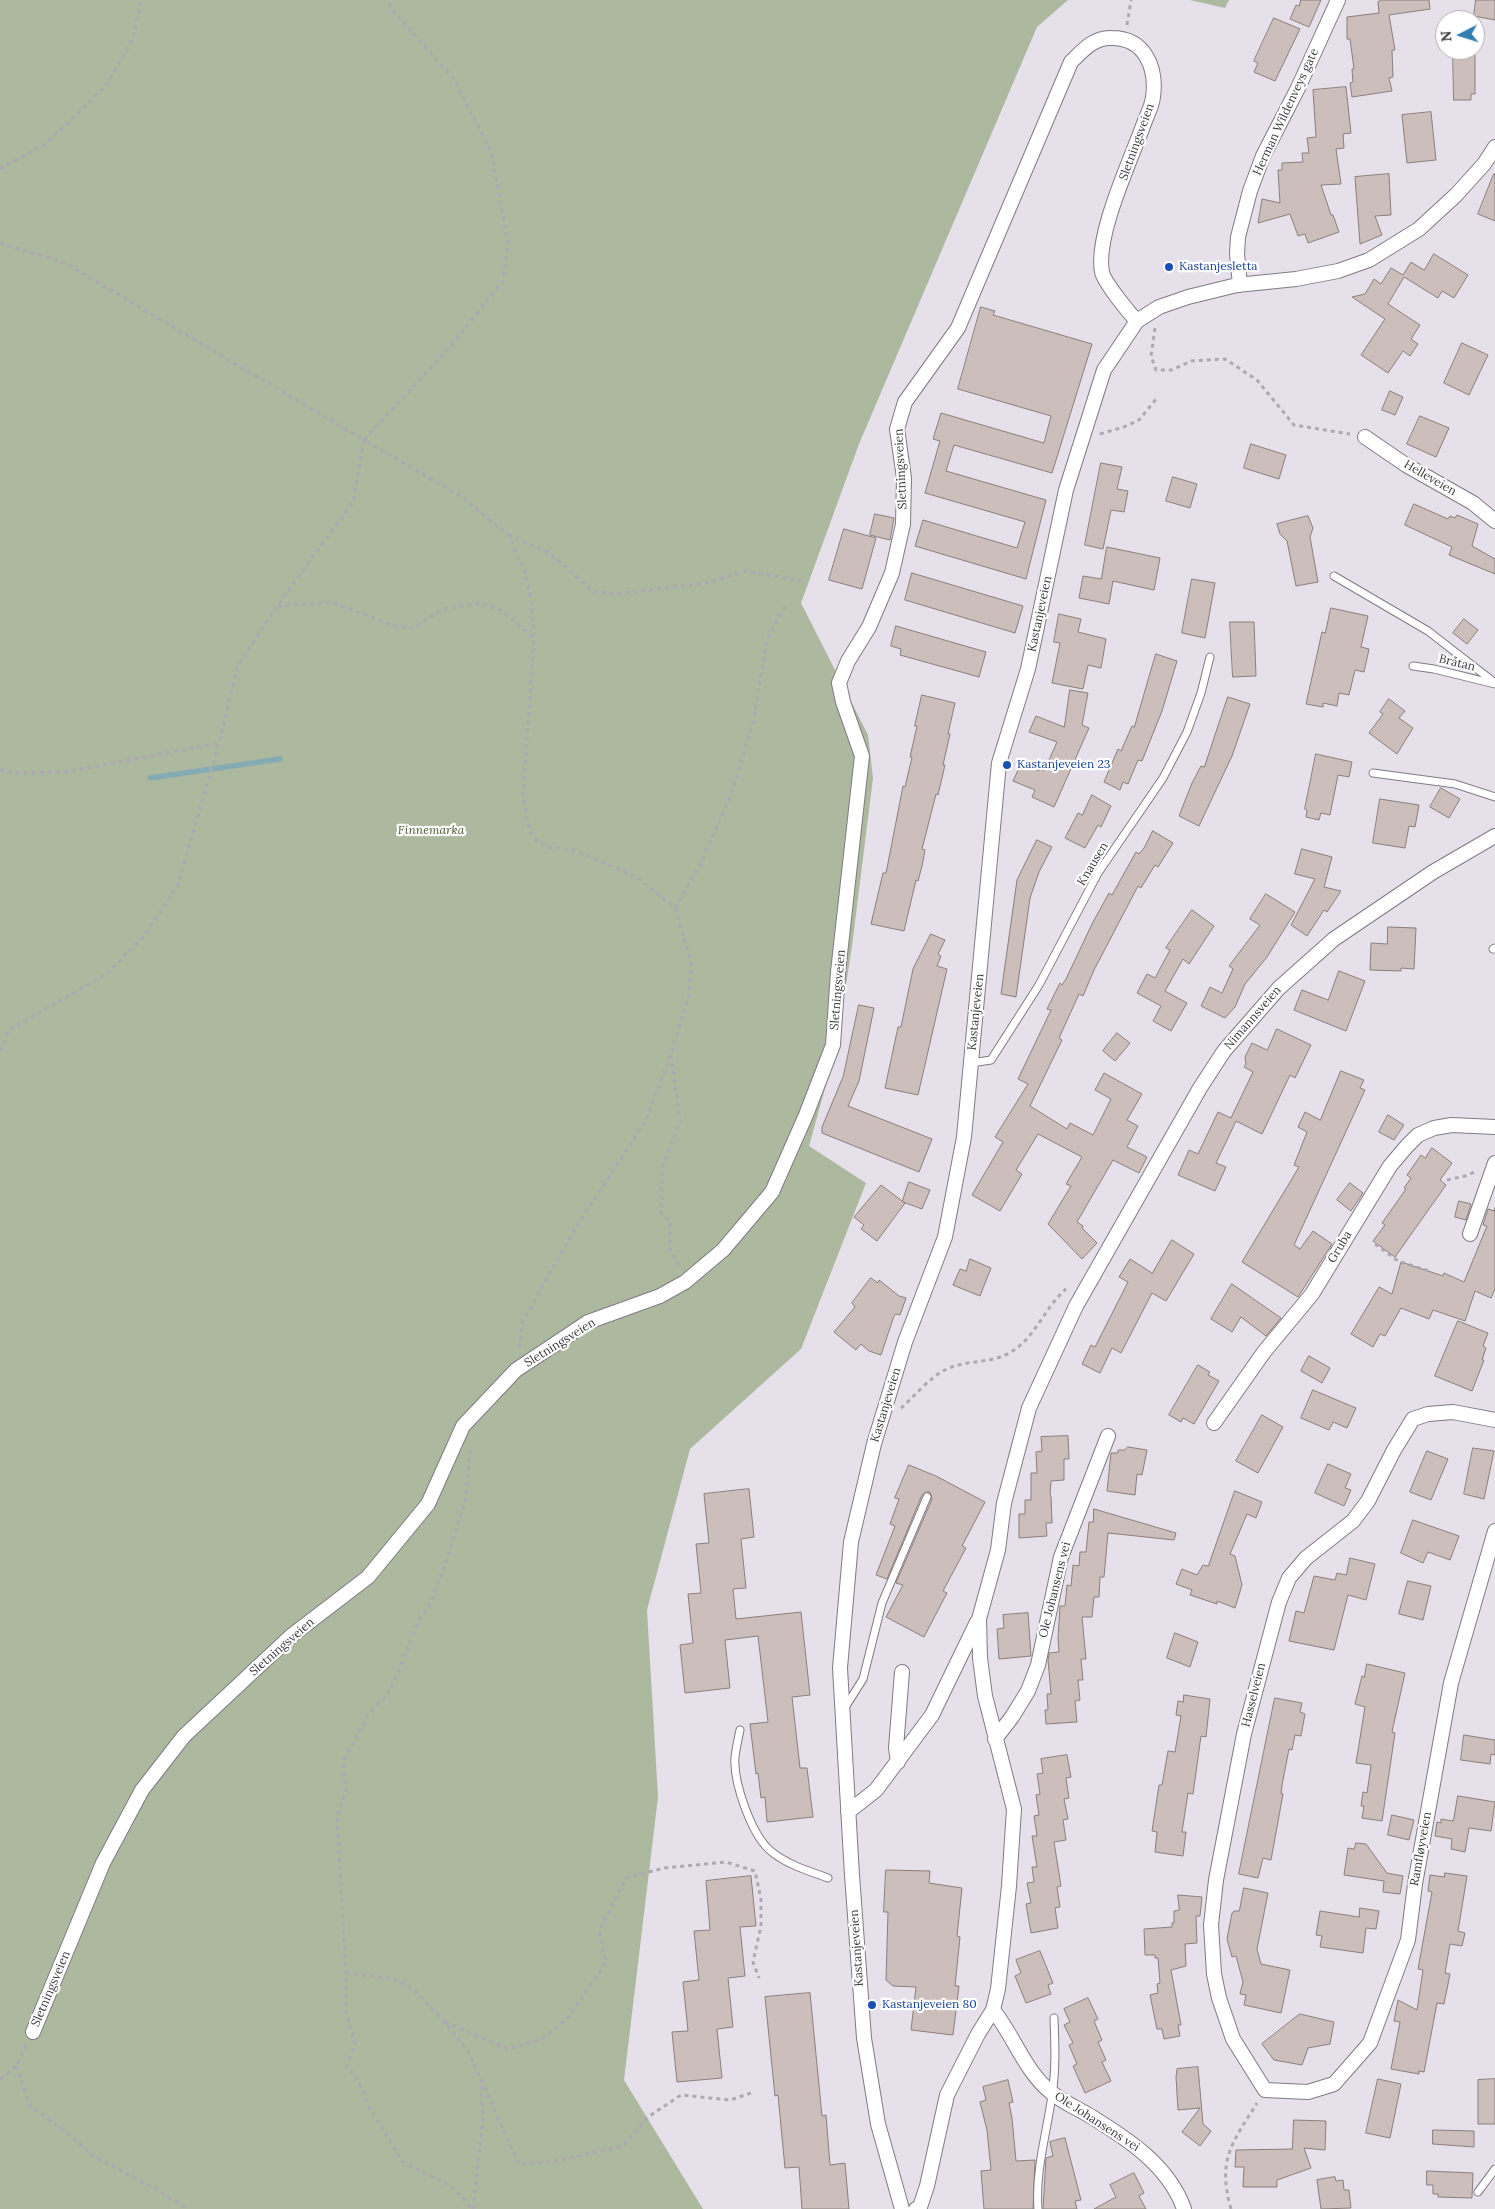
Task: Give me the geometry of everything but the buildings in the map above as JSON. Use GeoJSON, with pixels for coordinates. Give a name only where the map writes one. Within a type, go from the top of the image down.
{"type":"FeatureCollection","features":[{"type":"Feature","properties":{"kind":"street","name":"Herman Wildenveys gate"},"geometry":{"type":"LineString","coordinates":[[1240,285],[1237,254],[1238,237],[1250,191],[1263,156],[1298,88],[1338,0]]}},
{"type":"Feature","properties":{"kind":"street","name":"Sletningsveien"},"geometry":{"type":"LineString","coordinates":[[33,2032],[102,1863],[142,1790],[191,1730],[291,1636],[368,1577],[428,1504],[463,1426],[516,1370],[588,1322],[660,1296],[685,1282],[723,1250],[772,1192],[806,1115],[833,1045],[838,972],[862,756],[843,702],[839,683],[848,662],[869,626],[892,573],[903,524],[904,478],[897,429],[904,402],[958,328],[1071,62],[1089,43],[1109,38],[1126,38],[1138,46],[1151,63],[1153,98],[1103,233],[1102,273],[1128,312],[1142,318]]}},
{"type":"Feature","properties":{"kind":"street"},"geometry":{"type":"LineString","coordinates":[[1142,318],[1159,307],[1188,297],[1240,285],[1296,279],[1338,271],[1369,260],[1419,229],[1456,195],[1484,164],[1495,147]]}},
{"type":"Feature","properties":{"kind":"street","name":"Kastanjeveien"},"geometry":{"type":"LineString","coordinates":[[902,2209],[878,2124],[864,2038],[840,1668],[851,1542],[882,1417],[905,1342],[945,1237],[962,1145],[998,763],[1028,669],[1066,490],[1104,370],[1142,318]]}},
{"type":"Feature","properties":{"kind":"street","name":"Helleveien"},"geometry":{"type":"LineString","coordinates":[[1365,437],[1406,465],[1473,503],[1495,521]]}},
{"type":"Feature","properties":{"kind":"street","name":"Nimannsveien"},"geometry":{"type":"LineString","coordinates":[[979,1619],[998,1550],[1004,1503],[1029,1408],[1076,1306],[1200,1088],[1224,1051],[1279,988],[1334,939],[1433,872],[1495,836]]}},
{"type":"Feature","properties":{"kind":"street","name":"Gruba"},"geometry":{"type":"LineString","coordinates":[[1214,1423],[1264,1352],[1312,1294],[1390,1166],[1407,1146],[1418,1135],[1434,1128],[1452,1125],[1495,1127]]}},
{"type":"Feature","properties":{"kind":"street"},"geometry":{"type":"LineString","coordinates":[[1470,1234],[1493,1167]]}},
{"type":"Feature","properties":{"kind":"street","name":"Hasselveien"},"geometry":{"type":"LineString","coordinates":[[1265,2090],[1233,2039],[1219,1998],[1214,1974],[1211,1925],[1216,1880],[1244,1734],[1279,1602],[1289,1578],[1306,1558],[1354,1521],[1368,1501],[1394,1450],[1413,1419],[1428,1414],[1453,1412],[1495,1420]]}},
{"type":"Feature","properties":{"kind":"street","name":"Ole Johansens vei"},"geometry":{"type":"LineString","coordinates":[[995,1739],[1012,1717],[1028,1691],[1038,1665],[1061,1557],[1108,1436]]}},
{"type":"Feature","properties":{"kind":"street","name":"Ramfløyveien"},"geometry":{"type":"LineString","coordinates":[[1265,2090],[1308,2092],[1334,2084],[1370,2043],[1408,1940],[1415,1884],[1451,1683],[1495,1531]]}},
{"type":"Feature","properties":{"kind":"street"},"geometry":{"type":"LineString","coordinates":[[916,2209],[920,2207],[927,2186],[947,2095],[992,2010],[998,1989],[1009,1886],[1014,1809],[985,1696],[980,1658],[979,1619]]}},
{"type":"Feature","properties":{"kind":"street"},"geometry":{"type":"LineString","coordinates":[[848,1812],[876,1790],[932,1715],[979,1619]]}},
{"type":"Feature","properties":{"kind":"street"},"geometry":{"type":"LineString","coordinates":[[898,1762],[896,1748],[902,1672]]}},
{"type":"Feature","properties":{"kind":"street","name":"Ole Johansens vei"},"geometry":{"type":"LineString","coordinates":[[992,2010],[1037,2078],[1052,2093],[1092,2117],[1142,2152],[1167,2176],[1184,2209]]}},
{"type":"Feature","properties":{"kind":"lane"},"geometry":{"type":"LineString","coordinates":[[1334,576],[1428,631],[1495,683]]}},
{"type":"Feature","properties":{"kind":"lane","name":"Knausen"},"geometry":{"type":"LineString","coordinates":[[971,1063],[991,1060],[1039,986],[1098,873],[1163,778],[1187,732],[1201,693],[1210,657]]}},
{"type":"Feature","properties":{"kind":"lane","name":"Bråtan"},"geometry":{"type":"LineString","coordinates":[[1414,666],[1495,683]]}},
{"type":"Feature","properties":{"kind":"lane"},"geometry":{"type":"LineString","coordinates":[[1373,773],[1454,784],[1495,797]]}},
{"type":"Feature","properties":{"kind":"lane"},"geometry":{"type":"LineString","coordinates":[[843,1712],[863,1679],[882,1603],[927,1497]]}},
{"type":"Feature","properties":{"kind":"lane"},"geometry":{"type":"LineString","coordinates":[[740,1730],[735,1758],[736,1772],[743,1802],[754,1831],[772,1852],[790,1863],[828,1878]]}},
{"type":"Feature","properties":{"kind":"lane"},"geometry":{"type":"LineString","coordinates":[[1038,2209],[1039,2173],[1055,2063],[1054,2018]]}},
{"type":"Feature","properties":{"kind":"lane"},"geometry":{"type":"LineString","coordinates":[[1478,2192],[1495,2169]]}},
{"type":"Feature","properties":{"kind":"path"},"geometry":{"type":"LineString","coordinates":[[0,169],[45,144],[106,86],[133,39],[141,0]]}},
{"type":"Feature","properties":{"kind":"path"},"geometry":{"type":"LineString","coordinates":[[0,1051],[9,1030],[108,973],[146,934],[178,885],[219,743],[238,665],[277,606],[353,502],[364,440],[450,346],[504,281],[508,242],[491,151],[454,79],[393,11],[388,0]]}},
{"type":"Feature","properties":{"kind":"path"},"geometry":{"type":"LineString","coordinates":[[1126,38],[1131,0]]}},
{"type":"Feature","properties":{"kind":"path"},"geometry":{"type":"LineString","coordinates":[[0,243],[65,263],[462,497],[508,535],[548,552],[594,592],[616,594],[707,583],[745,571],[803,581]]}},
{"type":"Feature","properties":{"kind":"path"},"geometry":{"type":"LineString","coordinates":[[1142,318],[1156,330],[1151,356],[1156,370],[1172,370],[1191,361],[1225,360],[1257,380],[1294,426],[1365,437]]}},
{"type":"Feature","properties":{"kind":"path"},"geometry":{"type":"LineString","coordinates":[[1083,439],[1124,427],[1139,420],[1157,398]]}},
{"type":"Feature","properties":{"kind":"path"},"geometry":{"type":"LineString","coordinates":[[508,535],[524,571],[532,604],[534,639],[523,794],[529,828],[536,840],[548,847],[574,850],[637,877],[675,908],[692,962],[690,995],[671,1054],[645,1122],[575,1229],[524,1321],[516,1370]]}},
{"type":"Feature","properties":{"kind":"path"},"geometry":{"type":"LineString","coordinates":[[277,606],[332,602],[394,626],[413,628],[443,609],[481,603],[503,611],[534,639]]}},
{"type":"Feature","properties":{"kind":"path"},"geometry":{"type":"LineString","coordinates":[[675,908],[701,863],[731,795],[753,723],[767,639],[786,605]]}},
{"type":"Feature","properties":{"kind":"path"},"geometry":{"type":"LineString","coordinates":[[0,770],[14,773],[66,772],[219,743]]}},
{"type":"Feature","properties":{"kind":"path"},"geometry":{"type":"LineString","coordinates":[[671,1054],[680,1120],[662,1168],[661,1212],[670,1222],[670,1249],[685,1282]]}},
{"type":"Feature","properties":{"kind":"path"},"geometry":{"type":"LineString","coordinates":[[1446,1180],[1493,1167]]}},
{"type":"Feature","properties":{"kind":"path"},"geometry":{"type":"LineString","coordinates":[[1376,1244],[1398,1261],[1429,1270]]}},
{"type":"Feature","properties":{"kind":"path"},"geometry":{"type":"LineString","coordinates":[[882,1417],[895,1414],[943,1370],[954,1366],[992,1361],[1012,1352],[1031,1333],[1061,1293],[1073,1284],[1094,1277]]}},
{"type":"Feature","properties":{"kind":"path"},"geometry":{"type":"LineString","coordinates":[[463,1426],[470,1444],[469,1472],[466,1498],[448,1556],[430,1604],[418,1622],[398,1673],[387,1695],[368,1713],[343,1762],[346,1790],[337,1817],[346,1973],[346,2011],[354,2044],[347,2065],[360,2085],[370,2109],[402,2161],[456,2189],[473,2209]]}},
{"type":"Feature","properties":{"kind":"path"},"geometry":{"type":"LineString","coordinates":[[445,2022],[508,2050],[542,2039],[567,2018],[606,1963],[599,1931],[626,1878],[664,1868],[726,1862],[754,1871],[761,1898],[761,1926],[753,1962],[759,1978]]}},
{"type":"Feature","properties":{"kind":"path"},"geometry":{"type":"LineString","coordinates":[[346,1973],[394,1979],[413,1990],[445,2022],[469,2053],[481,2084],[519,2164],[550,2162],[623,2146],[648,2117],[681,2095],[730,2100],[750,2093]]}},
{"type":"Feature","properties":{"kind":"path"},"geometry":{"type":"LineString","coordinates":[[0,2079],[16,2066],[33,2032]]}},
{"type":"Feature","properties":{"kind":"path"},"geometry":{"type":"LineString","coordinates":[[16,2066],[30,2106],[66,2132],[95,2157],[156,2188],[188,2209]]}},
{"type":"Feature","properties":{"kind":"path"},"geometry":{"type":"LineString","coordinates":[[473,2209],[483,2118],[481,2084]]}},
{"type":"Feature","properties":{"kind":"path"},"geometry":{"type":"LineString","coordinates":[[1231,2209],[1227,2194],[1225,2170],[1229,2151],[1265,2090]]}},
{"type":"Feature","properties":{"kind":"green space","name":"Finnemarka"},"geometry":{"type":"Polygon","coordinates":[[[0,0],[1068,0],[1037,27],[859,444],[801,603],[868,735],[873,778],[852,946],[836,1049],[809,1146],[866,1183],[801,1349],[690,1449],[647,1610],[658,1797],[624,2080],[703,2209],[0,2209],[0,0]]]}},
{"type":"Feature","properties":{"kind":"green space"},"geometry":{"type":"Polygon","coordinates":[[[1190,0],[1229,0],[1225,8],[1190,0]]]}},
{"type":"Feature","properties":{"kind":"waterway"},"geometry":{"type":"LineString","coordinates":[[150,778],[280,759]]}},
{"type":"Feature","properties":{"kind":"place","name":"Kastanjesletta"},"geometry":{"type":"Point","coordinates":[1169,267]}},
{"type":"Feature","properties":{"kind":"place","name":"Kastanjeveien 23"},"geometry":{"type":"Point","coordinates":[1007,765]}},
{"type":"Feature","properties":{"kind":"place","name":"Kastanjeveien 80"},"geometry":{"type":"Point","coordinates":[872,2005]}}]}
